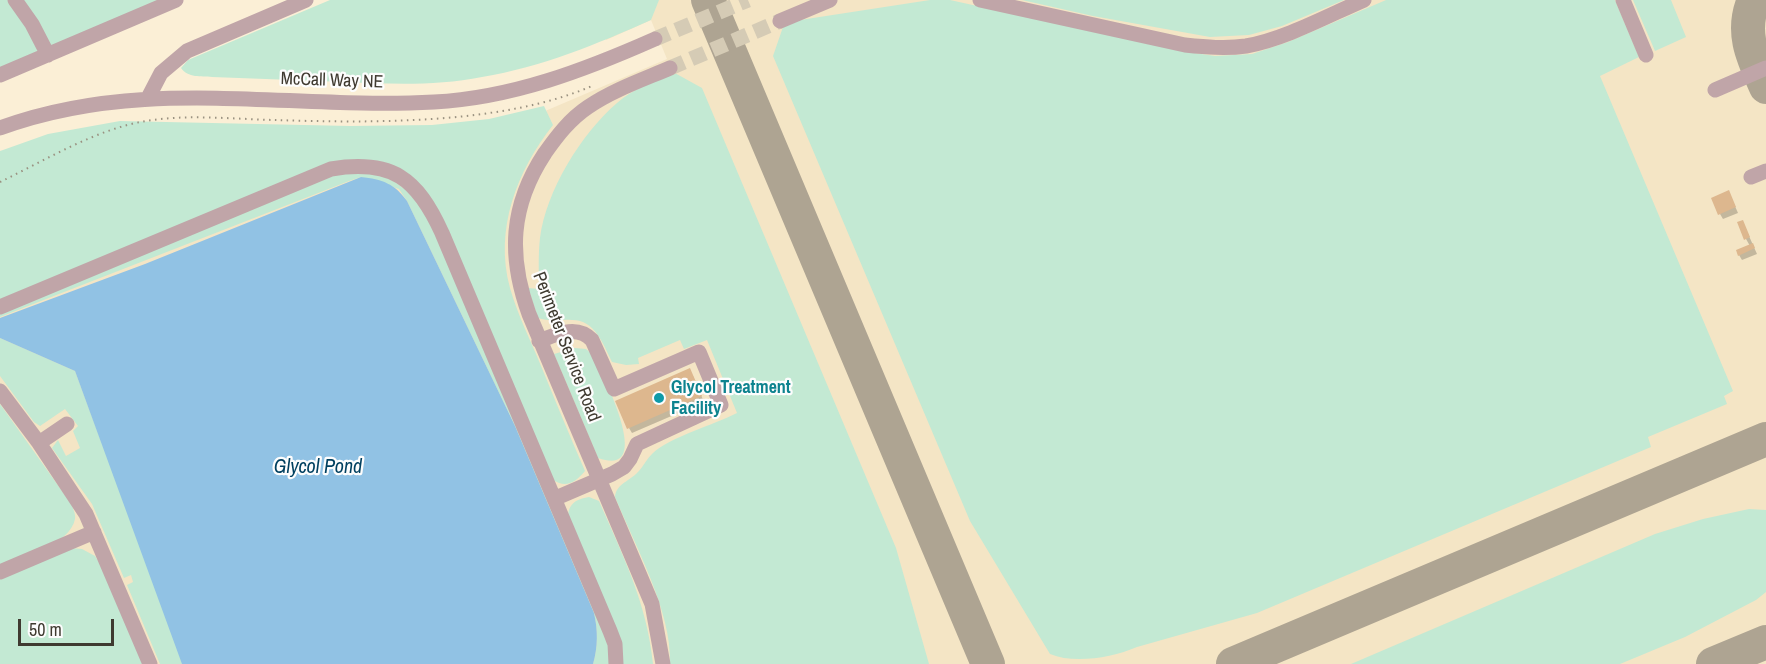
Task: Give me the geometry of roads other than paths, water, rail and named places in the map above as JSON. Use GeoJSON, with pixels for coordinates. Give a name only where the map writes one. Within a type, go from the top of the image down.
{"type":"FeatureCollection","features":[{"type":"Feature","properties":{"kind":"street"},"geometry":{"type":"LineString","coordinates":[[15,0],[32,24],[48,55]]}},
{"type":"Feature","properties":{"kind":"street"},"geometry":{"type":"LineString","coordinates":[[0,75],[176,0]]}},
{"type":"Feature","properties":{"kind":"street"},"geometry":{"type":"LineString","coordinates":[[148,98],[161,73],[187,51],[306,0]]}},
{"type":"Feature","properties":{"kind":"street"},"geometry":{"type":"LineString","coordinates":[[780,21],[830,0]]}},
{"type":"Feature","properties":{"kind":"street"},"geometry":{"type":"LineString","coordinates":[[980,0],[1185,45],[1216,48],[1260,42],[1364,0]]}},
{"type":"Feature","properties":{"kind":"street"},"geometry":{"type":"LineString","coordinates":[[1623,0],[1646,55]]}},
{"type":"Feature","properties":{"kind":"street","name":"McCall Way NE"},"geometry":{"type":"LineString","coordinates":[[0,128],[84,106],[148,98],[225,97],[434,102],[482,97],[519,90],[564,76],[656,39]]}},
{"type":"Feature","properties":{"kind":"street","name":"Perimeter Service Road"},"geometry":{"type":"LineString","coordinates":[[663,664],[652,604],[539,341],[519,286],[515,248],[520,207],[534,169],[556,137],[586,108],[603,97],[670,68]]}},
{"type":"Feature","properties":{"kind":"street"},"geometry":{"type":"LineString","coordinates":[[1715,90],[1766,68]]}},
{"type":"Feature","properties":{"kind":"street"},"geometry":{"type":"LineString","coordinates":[[0,307],[331,169],[354,165],[376,167],[399,177],[417,189],[430,208],[556,498],[615,644],[616,664]]}},
{"type":"Feature","properties":{"kind":"street"},"geometry":{"type":"LineString","coordinates":[[1751,177],[1766,171]]}},
{"type":"Feature","properties":{"kind":"street"},"geometry":{"type":"LineString","coordinates":[[539,341],[573,331],[587,334],[592,340],[614,389],[699,352],[721,405],[637,444],[624,467],[556,498]]}},
{"type":"Feature","properties":{"kind":"street"},"geometry":{"type":"LineString","coordinates":[[0,391],[39,443],[86,514],[150,664]]}},
{"type":"Feature","properties":{"kind":"street"},"geometry":{"type":"LineString","coordinates":[[39,443],[67,424]]}},
{"type":"Feature","properties":{"kind":"street"},"geometry":{"type":"LineString","coordinates":[[0,572],[94,532]]}},
{"type":"Feature","properties":{"kind":"water","name":"Glycol Pond"},"geometry":{"type":"Polygon","coordinates":[[[361,177],[387,183],[398,190],[407,201],[515,426],[594,613],[597,638],[593,664],[182,664],[75,371],[0,338],[0,318],[145,264],[361,177]]]}},
{"type":"Feature","properties":{"kind":"tunnel"},"geometry":{"type":"LineString","coordinates":[[655,39],[748,0]]}},
{"type":"Feature","properties":{"kind":"tunnel"},"geometry":{"type":"LineString","coordinates":[[670,68],[780,21]]}},
{"type":"Feature","properties":{"kind":"place","name":"Glycol Treatment Facility"},"geometry":{"type":"Point","coordinates":[659,398]}}]}
